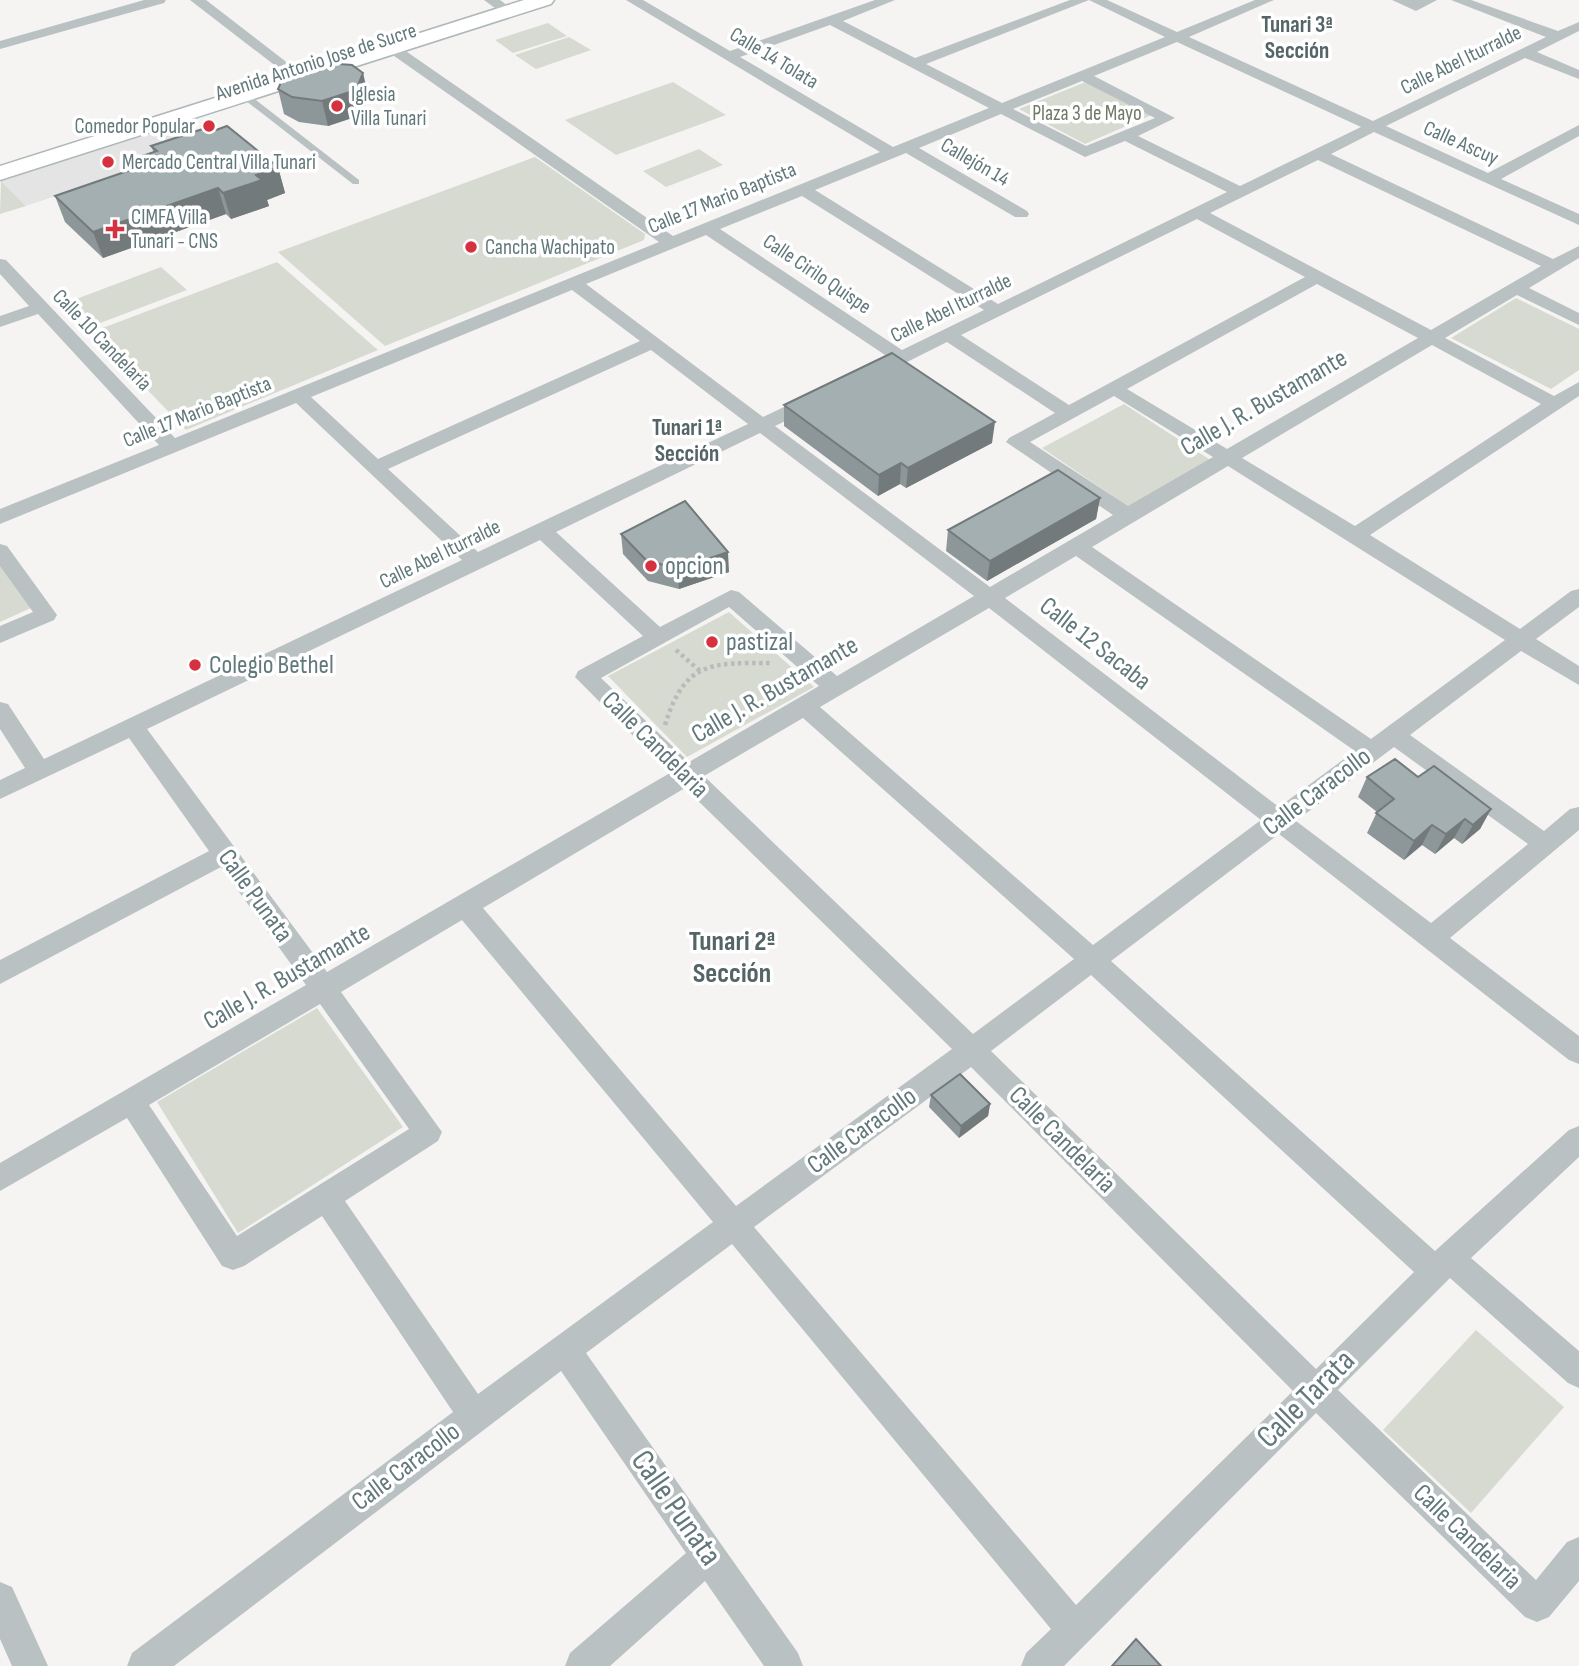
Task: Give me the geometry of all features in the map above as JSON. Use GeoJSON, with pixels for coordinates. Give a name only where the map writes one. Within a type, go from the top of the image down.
{"type":"FeatureCollection","features":[{"type":"Feature","properties":{"kind":"main road","name":"Avenida Antonio Jose de Sucre"},"geometry":{"type":"LineString","coordinates":[[0,162],[295,74],[502,4],[544,0]]}},
{"type":"Feature","properties":{"kind":"main road","name":"Avenida Antonio Jose de Sucre"},"geometry":{"type":"LineString","coordinates":[[295,74],[392,48],[502,4]]}},
{"type":"Feature","properties":{"kind":"main road","name":"Avenida Antonio Jose de Sucre"},"geometry":{"type":"LineString","coordinates":[[0,173],[240,91]]}},
{"type":"Feature","properties":{"kind":"street"},"geometry":{"type":"LineString","coordinates":[[0,45],[159,0]]}},
{"type":"Feature","properties":{"kind":"street"},"geometry":{"type":"LineString","coordinates":[[197,0],[295,74]]}},
{"type":"Feature","properties":{"kind":"street","name":"Calle 14 Tolata"},"geometry":{"type":"LineString","coordinates":[[633,0],[900,150]]}},
{"type":"Feature","properties":{"kind":"street"},"geometry":{"type":"LineString","coordinates":[[729,56],[831,20],[868,3],[888,0]]}},
{"type":"Feature","properties":{"kind":"street"},"geometry":{"type":"LineString","coordinates":[[914,63],[1082,0]]}},
{"type":"Feature","properties":{"kind":"street","name":"Calle Ascuy"},"geometry":{"type":"LineString","coordinates":[[1096,0],[1579,220]]}},
{"type":"Feature","properties":{"kind":"street","name":"Calle 17 Mario Baptista"},"geometry":{"type":"LineString","coordinates":[[0,517],[1266,0]]}},
{"type":"Feature","properties":{"kind":"street"},"geometry":{"type":"LineString","coordinates":[[1399,0],[1416,7],[1430,0]]}},
{"type":"Feature","properties":{"kind":"street"},"geometry":{"type":"LineString","coordinates":[[1458,0],[1558,36]]}},
{"type":"Feature","properties":{"kind":"street"},"geometry":{"type":"LineString","coordinates":[[831,20],[1085,152],[1167,118],[1082,75]]}},
{"type":"Feature","properties":{"kind":"street","name":"Calle Abel Iturralde"},"geometry":{"type":"LineString","coordinates":[[850,382],[1579,26]]}},
{"type":"Feature","properties":{"kind":"street"},"geometry":{"type":"LineString","coordinates":[[392,48],[671,243]]}},
{"type":"Feature","properties":{"kind":"street"},"geometry":{"type":"LineString","coordinates":[[1526,54],[1579,75]]}},
{"type":"Feature","properties":{"kind":"street"},"geometry":{"type":"LineString","coordinates":[[1489,178],[1579,130]]}},
{"type":"Feature","properties":{"kind":"street"},"geometry":{"type":"LineString","coordinates":[[1127,136],[1238,191]]}},
{"type":"Feature","properties":{"kind":"street","name":"Callejón 14"},"geometry":{"type":"LineString","coordinates":[[900,150],[1021,214]]}},
{"type":"Feature","properties":{"kind":"street"},"geometry":{"type":"LineString","coordinates":[[1319,154],[1554,265]]}},
{"type":"Feature","properties":{"kind":"street"},"geometry":{"type":"LineString","coordinates":[[802,190],[997,311]]}},
{"type":"Feature","properties":{"kind":"street"},"geometry":{"type":"LineString","coordinates":[[1196,212],[1555,404]]}},
{"type":"Feature","properties":{"kind":"street","name":"Calle Cirilo Quispe"},"geometry":{"type":"LineString","coordinates":[[708,228],[901,358]]}},
{"type":"Feature","properties":{"kind":"street","name":"Calle J. R. Bustamante"},"geometry":{"type":"LineString","coordinates":[[0,1178],[1579,251]]}},
{"type":"Feature","properties":{"kind":"street","name":"Calle 10 Candelaria"},"geometry":{"type":"LineString","coordinates":[[0,264],[172,447]]}},
{"type":"Feature","properties":{"kind":"street"},"geometry":{"type":"LineString","coordinates":[[1128,516],[1016,442],[1319,276]]}},
{"type":"Feature","properties":{"kind":"street","name":"Calle 12 Sacaba"},"geometry":{"type":"LineString","coordinates":[[574,283],[989,597],[1579,1052]]}},
{"type":"Feature","properties":{"kind":"street"},"geometry":{"type":"LineString","coordinates":[[1516,288],[1579,320]]}},
{"type":"Feature","properties":{"kind":"street"},"geometry":{"type":"LineString","coordinates":[[0,322],[39,308]]}},
{"type":"Feature","properties":{"kind":"street"},"geometry":{"type":"LineString","coordinates":[[948,335],[1069,413]]}},
{"type":"Feature","properties":{"kind":"street"},"geometry":{"type":"LineString","coordinates":[[376,467],[651,343]]}},
{"type":"Feature","properties":{"kind":"street"},"geometry":{"type":"LineString","coordinates":[[1355,535],[1579,388]]}},
{"type":"Feature","properties":{"kind":"street"},"geometry":{"type":"LineString","coordinates":[[1115,390],[1355,535],[1579,677]]}},
{"type":"Feature","properties":{"kind":"street"},"geometry":{"type":"LineString","coordinates":[[298,395],[476,562]]}},
{"type":"Feature","properties":{"kind":"street","name":"Calle Abel Iturralde"},"geometry":{"type":"LineString","coordinates":[[0,790],[825,395]]}},
{"type":"Feature","properties":{"kind":"street"},"geometry":{"type":"LineString","coordinates":[[542,530],[664,641],[731,597],[835,687]]}},
{"type":"Feature","properties":{"kind":"street"},"geometry":{"type":"LineString","coordinates":[[1076,546],[1382,743],[1545,844]]}},
{"type":"Feature","properties":{"kind":"street"},"geometry":{"type":"LineString","coordinates":[[0,551],[46,615],[0,635]]}},
{"type":"Feature","properties":{"kind":"street","name":"Calle Caracollo"},"geometry":{"type":"LineString","coordinates":[[145,1666],[474,1416],[972,1050],[1579,596]]}},
{"type":"Feature","properties":{"kind":"street","name":"Calle Candelaria"},"geometry":{"type":"LineString","coordinates":[[664,641],[586,677],[685,776],[972,1050],[1536,1605],[1579,1554]]}},
{"type":"Feature","properties":{"kind":"street"},"geometry":{"type":"LineString","coordinates":[[804,706],[1443,1265],[1579,1372]]}},
{"type":"Feature","properties":{"kind":"street"},"geometry":{"type":"LineString","coordinates":[[0,710],[39,771]]}},
{"type":"Feature","properties":{"kind":"street","name":"Calle Punata"},"geometry":{"type":"LineString","coordinates":[[132,727],[428,1132],[326,1197]]}},
{"type":"Feature","properties":{"kind":"street"},"geometry":{"type":"LineString","coordinates":[[1430,939],[1579,816]]}},
{"type":"Feature","properties":{"kind":"street"},"geometry":{"type":"LineString","coordinates":[[0,973],[225,853]]}},
{"type":"Feature","properties":{"kind":"street"},"geometry":{"type":"LineString","coordinates":[[466,906],[1074,1630]]}},
{"type":"Feature","properties":{"kind":"street"},"geometry":{"type":"LineString","coordinates":[[131,1101],[233,1256],[326,1197],[474,1416]]}},
{"type":"Feature","properties":{"kind":"street","name":"Calle Tarata"},"geometry":{"type":"LineString","coordinates":[[1039,1666],[1443,1265],[1579,1139]]}},
{"type":"Feature","properties":{"kind":"street","name":"Calle Punata"},"geometry":{"type":"LineString","coordinates":[[565,1350],[785,1666]]}},
{"type":"Feature","properties":{"kind":"street"},"geometry":{"type":"LineString","coordinates":[[583,1666],[709,1555]]}},
{"type":"Feature","properties":{"kind":"street"},"geometry":{"type":"LineString","coordinates":[[0,1600],[30,1666]]}},
{"type":"Feature","properties":{"kind":"lane"},"geometry":{"type":"LineString","coordinates":[[240,91],[356,182]]}},
{"type":"Feature","properties":{"kind":"path"},"geometry":{"type":"LineString","coordinates":[[664,641],[700,671]]}},
{"type":"Feature","properties":{"kind":"path"},"geometry":{"type":"LineString","coordinates":[[655,720],[664,729],[670,706],[678,690],[700,671],[720,662],[781,663],[771,654]]}},
{"type":"Feature","properties":{"kind":"shaded area","name":"Mercado Central Villa Tunari"},"geometry":{"type":"Polygon","coordinates":[[[186,121],[213,143],[26,206],[1,181],[186,121]]]}},
{"type":"Feature","properties":{"kind":"green space"},"geometry":{"type":"Polygon","coordinates":[[[548,23],[567,36],[513,53],[495,40],[548,23]]]}},
{"type":"Feature","properties":{"kind":"green space"},"geometry":{"type":"Polygon","coordinates":[[[569,37],[591,50],[536,69],[515,55],[569,37]]]}},
{"type":"Feature","properties":{"kind":"green space","name":"Plaza 3 de Mayo"},"geometry":{"type":"Polygon","coordinates":[[[1088,81],[1154,114],[1085,144],[1019,109],[1088,81]]]}},
{"type":"Feature","properties":{"kind":"green space"},"geometry":{"type":"Polygon","coordinates":[[[673,82],[726,115],[616,155],[565,120],[673,82]]]}},
{"type":"Feature","properties":{"kind":"green space"},"geometry":{"type":"Polygon","coordinates":[[[699,149],[723,165],[666,187],[643,171],[699,149]]]}},
{"type":"Feature","properties":{"kind":"green space","name":"Cancha Wachipato"},"geometry":{"type":"Polygon","coordinates":[[[535,157],[645,234],[644,240],[385,346],[278,252],[535,157]]]}},
{"type":"Feature","properties":{"kind":"green space"},"geometry":{"type":"Polygon","coordinates":[[[1,181],[26,206],[0,214],[1,181]]]}},
{"type":"Feature","properties":{"kind":"green space"},"geometry":{"type":"Polygon","coordinates":[[[277,262],[378,350],[186,430],[92,332],[277,262]]]}},
{"type":"Feature","properties":{"kind":"green space"},"geometry":{"type":"Polygon","coordinates":[[[161,267],[187,290],[95,325],[71,301],[161,267]]]}},
{"type":"Feature","properties":{"kind":"green space"},"geometry":{"type":"Polygon","coordinates":[[[1516,298],[1579,329],[1579,370],[1551,389],[1451,338],[1516,298]]]}},
{"type":"Feature","properties":{"kind":"green space"},"geometry":{"type":"Polygon","coordinates":[[[1124,404],[1212,461],[1129,507],[1042,448],[1124,404]]]}},
{"type":"Feature","properties":{"kind":"green space"},"geometry":{"type":"Polygon","coordinates":[[[0,564],[33,607],[0,622],[0,564]]]}},
{"type":"Feature","properties":{"kind":"green space"},"geometry":{"type":"Polygon","coordinates":[[[729,612],[814,687],[687,757],[608,676],[729,612]]]}},
{"type":"Feature","properties":{"kind":"green space"},"geometry":{"type":"Polygon","coordinates":[[[317,1008],[403,1127],[238,1233],[157,1102],[317,1008]]]}},
{"type":"Feature","properties":{"kind":"green space"},"geometry":{"type":"Polygon","coordinates":[[[1476,1330],[1564,1407],[1471,1513],[1383,1430],[1476,1330]]]}},
{"type":"Feature","properties":{"kind":"building"},"geometry":{"type":"Polygon","coordinates":[[[316,62],[352,65],[363,73],[356,90],[322,101],[292,97],[278,89],[286,71],[316,62]]]}},
{"type":"Feature","properties":{"kind":"building"},"geometry":{"type":"Polygon","coordinates":[[[212,126],[216,130],[227,126],[278,167],[256,175],[262,180],[223,193],[218,188],[93,232],[55,196],[142,166],[134,159],[157,151],[151,146],[212,126]]]}},
{"type":"Feature","properties":{"kind":"building"},"geometry":{"type":"Polygon","coordinates":[[[892,353],[995,422],[908,468],[901,463],[879,475],[784,405],[892,353]]]}},
{"type":"Feature","properties":{"kind":"building"},"geometry":{"type":"Polygon","coordinates":[[[1058,470],[1100,498],[990,561],[948,530],[1058,470]]]}},
{"type":"Feature","properties":{"kind":"building"},"geometry":{"type":"Polygon","coordinates":[[[685,501],[728,552],[678,569],[646,560],[621,534],[685,501]]]}},
{"type":"Feature","properties":{"kind":"building"},"geometry":{"type":"Polygon","coordinates":[[[1395,759],[1418,777],[1434,766],[1491,809],[1473,825],[1465,819],[1446,834],[1432,825],[1414,841],[1376,813],[1394,799],[1367,777],[1395,759]]]}},
{"type":"Feature","properties":{"kind":"building"},"geometry":{"type":"Polygon","coordinates":[[[960,1074],[990,1104],[961,1126],[931,1095],[960,1074]]]}},
{"type":"Feature","properties":{"kind":"building"},"geometry":{"type":"Polygon","coordinates":[[[1136,1639],[1161,1666],[1112,1666],[1136,1639]]]}},
{"type":"Feature","properties":{"kind":"place","name":"Iglesia Villa Tunari"},"geometry":{"type":"Point","coordinates":[337,106]}},
{"type":"Feature","properties":{"kind":"place","name":"Comedor Popular"},"geometry":{"type":"Point","coordinates":[209,126]}},
{"type":"Feature","properties":{"kind":"place","name":"Mercado Central Villa Tunari"},"geometry":{"type":"Point","coordinates":[108,162]}},
{"type":"Feature","properties":{"kind":"place","name":"CIMFA Villa Tunari - CNS"},"geometry":{"type":"Point","coordinates":[115,229]}},
{"type":"Feature","properties":{"kind":"place","name":"Cancha Wachipato"},"geometry":{"type":"Point","coordinates":[471,247]}},
{"type":"Feature","properties":{"kind":"place","name":"opcion"},"geometry":{"type":"Point","coordinates":[651,566]}},
{"type":"Feature","properties":{"kind":"place","name":"pastizal"},"geometry":{"type":"Point","coordinates":[712,642]}},
{"type":"Feature","properties":{"kind":"place","name":"Colegio Bethel"},"geometry":{"type":"Point","coordinates":[195,665]}},
{"type":"Feature","properties":{"kind":"district","name":"Tunari 3ª Sección"},"geometry":{"type":"Point","coordinates":[1297,38]}},
{"type":"Feature","properties":{"kind":"district","name":"Tunari 1ª Sección"},"geometry":{"type":"Point","coordinates":[687,441]}},
{"type":"Feature","properties":{"kind":"district","name":"Tunari 2ª Sección"},"geometry":{"type":"Point","coordinates":[732,957]}}]}
